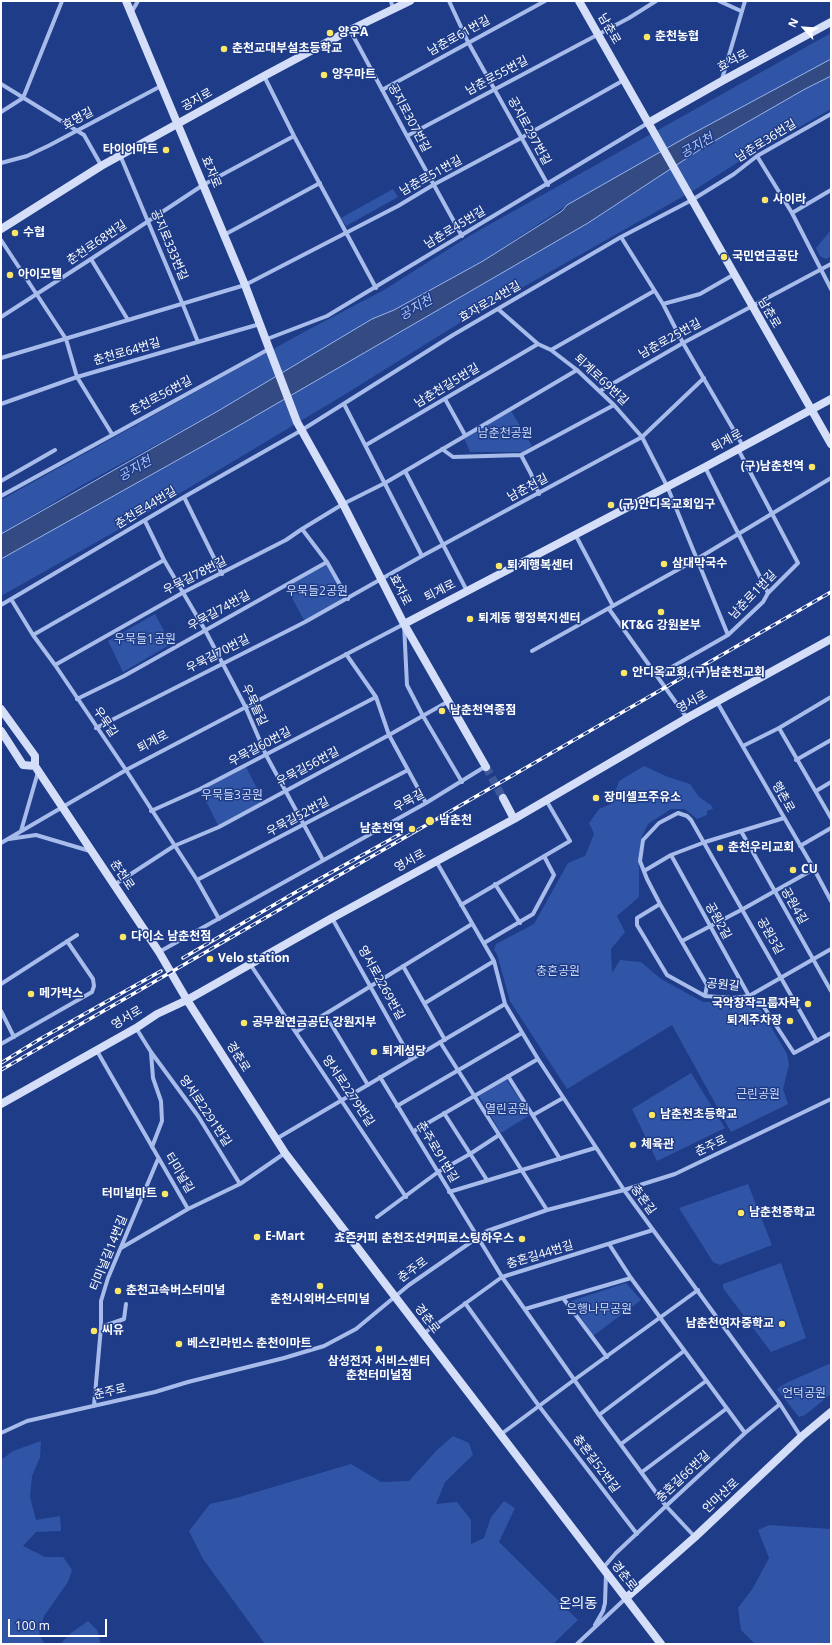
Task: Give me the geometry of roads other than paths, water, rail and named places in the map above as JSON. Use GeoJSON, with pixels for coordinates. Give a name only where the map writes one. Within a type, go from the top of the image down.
{"type":"FeatureCollection","features":[{"type":"Feature","properties":{"kind":"street"},"geometry":{"type":"LineString","coordinates":[[1,112],[23,98],[62,1]]}},
{"type":"Feature","properties":{"kind":"street","name":"효자로"},"geometry":{"type":"LineString","coordinates":[[126,1],[245,285],[271,350],[297,422],[342,504],[404,624],[486,767]]}},
{"type":"Feature","properties":{"kind":"street"},"geometry":{"type":"LineString","coordinates":[[131,13],[138,1]]}},
{"type":"Feature","properties":{"kind":"street","name":"공지로"},"geometry":{"type":"LineString","coordinates":[[1,229],[102,166],[350,30],[392,5],[410,1]]}},
{"type":"Feature","properties":{"kind":"street","name":"공지로297번길"},"geometry":{"type":"LineString","coordinates":[[448,1],[468,42],[548,185]]}},
{"type":"Feature","properties":{"kind":"street","name":"남춘로61번길"},"geometry":{"type":"LineString","coordinates":[[382,90],[546,1]]}},
{"type":"Feature","properties":{"kind":"street","name":"남춘로"},"geometry":{"type":"LineString","coordinates":[[579,1],[690,196],[733,275],[831,444]]}},
{"type":"Feature","properties":{"kind":"street","name":"남춘로55번길"},"geometry":{"type":"LineString","coordinates":[[406,136],[629,18],[656,1]]}},
{"type":"Feature","properties":{"kind":"street"},"geometry":{"type":"LineString","coordinates":[[719,1],[741,11]]}},
{"type":"Feature","properties":{"kind":"street"},"geometry":{"type":"LineString","coordinates":[[722,81],[745,1]]}},
{"type":"Feature","properties":{"kind":"street","name":"효석로"},"geometry":{"type":"LineString","coordinates":[[648,123],[831,22]]}},
{"type":"Feature","properties":{"kind":"street","name":"공지로307번길"},"geometry":{"type":"LineString","coordinates":[[350,30],[406,136],[462,236]]}},
{"type":"Feature","properties":{"kind":"street"},"geometry":{"type":"LineString","coordinates":[[264,76],[294,136],[376,288]]}},
{"type":"Feature","properties":{"kind":"street","name":"남춘로51번길"},"geometry":{"type":"LineString","coordinates":[[1,358],[245,285],[398,206],[433,185],[522,138],[624,80]]}},
{"type":"Feature","properties":{"kind":"street"},"geometry":{"type":"LineString","coordinates":[[1,84],[78,130],[84,135],[102,166]]}},
{"type":"Feature","properties":{"kind":"street","name":"효명길"},"geometry":{"type":"LineString","coordinates":[[1,163],[28,156],[162,86]]}},
{"type":"Feature","properties":{"kind":"street","name":"남춘로36번길"},"geometry":{"type":"LineString","coordinates":[[690,196],[734,174],[757,156],[831,114]]}},
{"type":"Feature","properties":{"kind":"street","name":"남춘로45번길"},"geometry":{"type":"LineString","coordinates":[[266,339],[328,316],[548,185],[648,123]]}},
{"type":"Feature","properties":{"kind":"street","name":"춘천로68번길"},"geometry":{"type":"LineString","coordinates":[[1,317],[203,185],[294,136]]}},
{"type":"Feature","properties":{"kind":"street","name":"공지로333번길"},"geometry":{"type":"LineString","coordinates":[[120,156],[198,342]]}},
{"type":"Feature","properties":{"kind":"street"},"geometry":{"type":"LineString","coordinates":[[757,156],[792,212],[831,289]]}},
{"type":"Feature","properties":{"kind":"street"},"geometry":{"type":"LineString","coordinates":[[224,235],[320,183]]}},
{"type":"Feature","properties":{"kind":"street"},"geometry":{"type":"LineString","coordinates":[[792,212],[831,190]]}},
{"type":"Feature","properties":{"kind":"street","name":"효자로24번길"},"geometry":{"type":"LineString","coordinates":[[302,430],[453,335],[690,196]]}},
{"type":"Feature","properties":{"kind":"street"},"geometry":{"type":"LineString","coordinates":[[621,237],[663,304],[683,343],[704,378],[740,448],[771,514]]}},
{"type":"Feature","properties":{"kind":"street"},"geometry":{"type":"LineString","coordinates":[[1,240],[66,339],[77,377],[112,434]]}},
{"type":"Feature","properties":{"kind":"street"},"geometry":{"type":"LineString","coordinates":[[91,259],[128,320]]}},
{"type":"Feature","properties":{"kind":"street","name":"남춘로25번길"},"geometry":{"type":"LineString","coordinates":[[600,391],[683,343],[831,264]]}},
{"type":"Feature","properties":{"kind":"street"},"geometry":{"type":"LineString","coordinates":[[663,304],[700,294],[733,275]]}},
{"type":"Feature","properties":{"kind":"street"},"geometry":{"type":"LineString","coordinates":[[551,350],[654,291]]}},
{"type":"Feature","properties":{"kind":"street","name":"퇴계로69번길"},"geometry":{"type":"LineString","coordinates":[[498,309],[538,344],[551,350],[577,370],[614,404],[642,438],[667,486],[728,635]]}},
{"type":"Feature","properties":{"kind":"street","name":"춘천로64번길"},"geometry":{"type":"LineString","coordinates":[[1,404],[77,377],[260,324]]}},
{"type":"Feature","properties":{"kind":"street","name":"남춘천길5번길"},"geometry":{"type":"LineString","coordinates":[[366,445],[538,344]]}},
{"type":"Feature","properties":{"kind":"street","name":"춘천로56번길"},"geometry":{"type":"LineString","coordinates":[[1,496],[112,434],[271,350]]}},
{"type":"Feature","properties":{"kind":"street","name":"우묵길78번길"},"geometry":{"type":"LineString","coordinates":[[55,664],[184,592],[222,574],[286,540],[342,504],[385,483],[442,448],[577,370]]}},
{"type":"Feature","properties":{"kind":"street","name":"남춘천길"},"geometry":{"type":"LineString","coordinates":[[381,579],[642,438],[704,378]]}},
{"type":"Feature","properties":{"kind":"street"},"geometry":{"type":"LineString","coordinates":[[445,399],[465,435]]}},
{"type":"Feature","properties":{"kind":"street","name":"퇴계로"},"geometry":{"type":"LineString","coordinates":[[3,841],[63,808],[126,770],[245,706],[831,400]]}},
{"type":"Feature","properties":{"kind":"street"},"geometry":{"type":"LineString","coordinates":[[344,404],[422,556]]}},
{"type":"Feature","properties":{"kind":"street"},"geometry":{"type":"LineString","coordinates":[[442,448],[453,457],[521,456],[614,404]]}},
{"type":"Feature","properties":{"kind":"street","name":"춘천로44번길"},"geometry":{"type":"LineString","coordinates":[[1,605],[184,497],[302,430]]}},
{"type":"Feature","properties":{"kind":"street"},"geometry":{"type":"LineString","coordinates":[[1,481],[55,450]]}},
{"type":"Feature","properties":{"kind":"street"},"geometry":{"type":"LineString","coordinates":[[521,456],[531,474],[539,494]]}},
{"type":"Feature","properties":{"kind":"street"},"geometry":{"type":"LineString","coordinates":[[705,467],[768,593]]}},
{"type":"Feature","properties":{"kind":"street"},"geometry":{"type":"LineString","coordinates":[[404,471],[467,591]]}},
{"type":"Feature","properties":{"kind":"street"},"geometry":{"type":"LineString","coordinates":[[532,651],[697,559],[831,478]]}},
{"type":"Feature","properties":{"kind":"street"},"geometry":{"type":"LineString","coordinates":[[184,497],[222,574]]}},
{"type":"Feature","properties":{"kind":"street","name":"남춘로1번길"},"geometry":{"type":"LineString","coordinates":[[658,675],[728,635],[763,602],[768,593],[798,563],[771,514]]}},
{"type":"Feature","properties":{"kind":"street","name":"우묵들길"},"geometry":{"type":"LineString","coordinates":[[145,521],[164,560],[184,592],[245,706],[266,755],[323,860]]}},
{"type":"Feature","properties":{"kind":"street"},"geometry":{"type":"LineString","coordinates":[[302,529],[327,562],[348,598]]}},
{"type":"Feature","properties":{"kind":"street"},"geometry":{"type":"LineString","coordinates":[[574,534],[611,608],[687,718]]}},
{"type":"Feature","properties":{"kind":"street"},"geometry":{"type":"LineString","coordinates":[[33,635],[164,560]]}},
{"type":"Feature","properties":{"kind":"street","name":"우묵길74번길"},"geometry":{"type":"LineString","coordinates":[[77,699],[124,676],[327,562]]}},
{"type":"Feature","properties":{"kind":"street","name":"우묵길70번길"},"geometry":{"type":"LineString","coordinates":[[96,728],[348,598],[381,579]]}},
{"type":"Feature","properties":{"kind":"street","name":"우묵길"},"geometry":{"type":"LineString","coordinates":[[11,599],[33,635],[55,664],[96,728],[126,770],[174,846],[198,880],[219,919]]}},
{"type":"Feature","properties":{"kind":"street"},"geometry":{"type":"LineString","coordinates":[[404,624],[407,685],[423,716],[462,782]]}},
{"type":"Feature","properties":{"kind":"street","name":"영서로"},"geometry":{"type":"LineString","coordinates":[[1,1104],[136,1028],[157,1014],[187,1000],[332,918],[514,819],[687,718],[831,639]]}},
{"type":"Feature","properties":{"kind":"street"},"geometry":{"type":"LineString","coordinates":[[346,654],[376,698],[389,735],[426,803]]}},
{"type":"Feature","properties":{"kind":"street"},"geometry":{"type":"LineString","coordinates":[[743,746],[779,728],[831,697]]}},
{"type":"Feature","properties":{"kind":"street","name":"우묵길60번길"},"geometry":{"type":"LineString","coordinates":[[151,810],[200,789],[376,698]]}},
{"type":"Feature","properties":{"kind":"street","name":"우묵길56번길"},"geometry":{"type":"LineString","coordinates":[[114,885],[174,846],[219,827],[449,701]]}},
{"type":"Feature","properties":{"kind":"street","name":"행촌로"},"geometry":{"type":"LineString","coordinates":[[717,702],[814,868],[831,901]]}},
{"type":"Feature","properties":{"kind":"street","name":"춘천로"},"geometry":{"type":"LineString","coordinates":[[1,709],[35,756],[36,769],[159,952],[187,1000]]}},
{"type":"Feature","properties":{"kind":"street"},"geometry":{"type":"LineString","coordinates":[[779,728],[796,760],[831,818]]}},
{"type":"Feature","properties":{"kind":"street","name":"춘천로"},"geometry":{"type":"LineString","coordinates":[[1,731],[23,764],[36,769]]}},
{"type":"Feature","properties":{"kind":"street"},"geometry":{"type":"LineString","coordinates":[[796,760],[831,740]]}},
{"type":"Feature","properties":{"kind":"street","name":"우묵길"},"geometry":{"type":"LineString","coordinates":[[159,952],[426,803],[486,767]]}},
{"type":"Feature","properties":{"kind":"street"},"geometry":{"type":"LineString","coordinates":[[21,831],[36,769]]}},
{"type":"Feature","properties":{"kind":"street","name":"우묵길52번길"},"geometry":{"type":"LineString","coordinates":[[198,880],[304,826],[408,770]]}},
{"type":"Feature","properties":{"kind":"street"},"geometry":{"type":"LineString","coordinates":[[816,791],[831,782]]}},
{"type":"Feature","properties":{"kind":"street"},"geometry":{"type":"LineString","coordinates":[[503,798],[514,819]]}},
{"type":"Feature","properties":{"kind":"street"},"geometry":{"type":"LineString","coordinates":[[461,904],[570,841],[546,800]]}},
{"type":"Feature","properties":{"kind":"street","name":"공원3길"},"geometry":{"type":"LineString","coordinates":[[644,871],[640,861],[643,840],[659,823],[678,813],[691,820],[705,842],[817,1041]]}},
{"type":"Feature","properties":{"kind":"street"},"geometry":{"type":"LineString","coordinates":[[705,996],[707,985],[660,904],[644,871],[671,855],[705,842],[784,818]]}},
{"type":"Feature","properties":{"kind":"street"},"geometry":{"type":"LineString","coordinates":[[800,846],[831,828]]}},
{"type":"Feature","properties":{"kind":"street","name":"공원4길"},"geometry":{"type":"LineString","coordinates":[[741,831],[831,991]]}},
{"type":"Feature","properties":{"kind":"street"},"geometry":{"type":"LineString","coordinates":[[3,841],[36,835],[92,852]]}},
{"type":"Feature","properties":{"kind":"street","name":"공원2길"},"geometry":{"type":"LineString","coordinates":[[671,855],[749,996]]}},
{"type":"Feature","properties":{"kind":"street"},"geometry":{"type":"LineString","coordinates":[[484,943],[533,914],[554,875],[544,856]]}},
{"type":"Feature","properties":{"kind":"street","name":"충혼길"},"geometry":{"type":"LineString","coordinates":[[435,861],[494,961],[506,1004],[538,1059],[624,1190],[780,1404],[801,1437]]}},
{"type":"Feature","properties":{"kind":"street"},"geometry":{"type":"LineString","coordinates":[[682,941],[743,909],[814,868]]}},
{"type":"Feature","properties":{"kind":"street"},"geometry":{"type":"LineString","coordinates":[[495,884],[520,923]]}},
{"type":"Feature","properties":{"kind":"street","name":"공원길"},"geometry":{"type":"LineString","coordinates":[[660,904],[637,918],[637,925],[667,975],[705,996],[733,998],[749,996],[762,1004],[794,1053],[817,1041]]}},
{"type":"Feature","properties":{"kind":"street","name":"영서로2269번길"},"geometry":{"type":"LineString","coordinates":[[332,918],[411,1059]]}},
{"type":"Feature","properties":{"kind":"street"},"geometry":{"type":"LineString","coordinates":[[296,1032],[472,924]]}},
{"type":"Feature","properties":{"kind":"street"},"geometry":{"type":"LineString","coordinates":[[1,984],[77,935]]}},
{"type":"Feature","properties":{"kind":"street"},"geometry":{"type":"LineString","coordinates":[[1,1044],[92,992],[94,986],[93,979],[67,941]]}},
{"type":"Feature","properties":{"kind":"street"},"geometry":{"type":"LineString","coordinates":[[749,996],[831,949]]}},
{"type":"Feature","properties":{"kind":"street"},"geometry":{"type":"LineString","coordinates":[[425,1003],[494,961]]}},
{"type":"Feature","properties":{"kind":"street","name":"영서로2279번길"},"geometry":{"type":"LineString","coordinates":[[250,964],[406,1197]]}},
{"type":"Feature","properties":{"kind":"street"},"geometry":{"type":"LineString","coordinates":[[403,966],[445,1040]]}},
{"type":"Feature","properties":{"kind":"street","name":"경춘로"},"geometry":{"type":"LineString","coordinates":[[187,1000],[285,1153],[387,1285],[394,1297],[422,1334],[662,1644]]}},
{"type":"Feature","properties":{"kind":"street"},"geometry":{"type":"LineString","coordinates":[[276,1139],[506,1004]]}},
{"type":"Feature","properties":{"kind":"street"},"geometry":{"type":"LineString","coordinates":[[1,1011],[14,1037]]}},
{"type":"Feature","properties":{"kind":"street"},"geometry":{"type":"LineString","coordinates":[[325,1014],[368,1085]]}},
{"type":"Feature","properties":{"kind":"street","name":"영서로2291번길"},"geometry":{"type":"LineString","coordinates":[[136,1028],[151,1052],[198,1116],[240,1184]]}},
{"type":"Feature","properties":{"kind":"street"},"geometry":{"type":"LineString","coordinates":[[397,1106],[522,1033]]}},
{"type":"Feature","properties":{"kind":"street"},"geometry":{"type":"LineString","coordinates":[[817,1041],[831,1033]]}},
{"type":"Feature","properties":{"kind":"street"},"geometry":{"type":"LineString","coordinates":[[440,1042],[547,1210]]}},
{"type":"Feature","properties":{"kind":"street","name":"터미널길"},"geometry":{"type":"LineString","coordinates":[[96,1050],[188,1209],[240,1184],[285,1153]]}},
{"type":"Feature","properties":{"kind":"street","name":"영서로2291번길"},"geometry":{"type":"LineString","coordinates":[[151,1052],[153,1078],[161,1101],[162,1121],[152,1147]]}},
{"type":"Feature","properties":{"kind":"street"},"geometry":{"type":"LineString","coordinates":[[414,1131],[538,1059]]}},
{"type":"Feature","properties":{"kind":"street"},"geometry":{"type":"LineString","coordinates":[[508,1076],[560,1159]]}},
{"type":"Feature","properties":{"kind":"street","name":"춘주로91번길"},"geometry":{"type":"LineString","coordinates":[[380,1077],[502,1277],[599,1416],[666,1506],[694,1537]]}},
{"type":"Feature","properties":{"kind":"street"},"geometry":{"type":"LineString","coordinates":[[533,1115],[563,1098]]}},
{"type":"Feature","properties":{"kind":"street","name":"춘주로"},"geometry":{"type":"LineString","coordinates":[[1,1433],[27,1421],[155,1392],[324,1346],[356,1329],[409,1285],[487,1231],[547,1210],[624,1190],[675,1174],[831,1098]]}},
{"type":"Feature","properties":{"kind":"street"},"geometry":{"type":"LineString","coordinates":[[444,1113],[487,1180]]}},
{"type":"Feature","properties":{"kind":"street"},"geometry":{"type":"LineString","coordinates":[[377,1217],[438,1172],[470,1154],[499,1135]]}},
{"type":"Feature","properties":{"kind":"street"},"geometry":{"type":"LineString","coordinates":[[449,1192],[595,1148]]}},
{"type":"Feature","properties":{"kind":"street","name":"터미널길14번길"},"geometry":{"type":"LineString","coordinates":[[94,1406],[101,1327],[101,1301],[108,1278],[158,1159]]}},
{"type":"Feature","properties":{"kind":"street"},"geometry":{"type":"LineString","coordinates":[[121,1248],[188,1209]]}},
{"type":"Feature","properties":{"kind":"street","name":"충혼길44번길"},"geometry":{"type":"LineString","coordinates":[[422,1334],[502,1277],[653,1230]]}},
{"type":"Feature","properties":{"kind":"street"},"geometry":{"type":"LineString","coordinates":[[609,1244],[631,1278],[745,1433]]}},
{"type":"Feature","properties":{"kind":"street"},"geometry":{"type":"LineString","coordinates":[[525,1309],[631,1278]]}},
{"type":"Feature","properties":{"kind":"street"},"geometry":{"type":"LineString","coordinates":[[500,1435],[698,1290]]}},
{"type":"Feature","properties":{"kind":"street"},"geometry":{"type":"LineString","coordinates":[[563,1298],[607,1357]]}},
{"type":"Feature","properties":{"kind":"street","name":"충혼길52번길"},"geometry":{"type":"LineString","coordinates":[[465,1303],[539,1406],[637,1534]]}},
{"type":"Feature","properties":{"kind":"street"},"geometry":{"type":"LineString","coordinates":[[101,1327],[124,1319],[126,1304]]}},
{"type":"Feature","properties":{"kind":"street"},"geometry":{"type":"LineString","coordinates":[[599,1416],[684,1351]]}},
{"type":"Feature","properties":{"kind":"street"},"geometry":{"type":"LineString","coordinates":[[621,1444],[706,1381]]}},
{"type":"Feature","properties":{"kind":"street","name":"충혼길66번길"},"geometry":{"type":"LineString","coordinates":[[604,1570],[616,1553],[745,1433],[780,1404]]}},
{"type":"Feature","properties":{"kind":"street"},"geometry":{"type":"LineString","coordinates":[[642,1472],[726,1409]]}},
{"type":"Feature","properties":{"kind":"street","name":"안마산로"},"geometry":{"type":"LineString","coordinates":[[626,1598],[801,1437],[831,1412]]}},
{"type":"Feature","properties":{"kind":"street"},"geometry":{"type":"LineString","coordinates":[[593,1630],[603,1611],[605,1603],[604,1570]]}},
{"type":"Feature","properties":{"kind":"street"},"geometry":{"type":"LineString","coordinates":[[577,1644],[626,1598]]}},
{"type":"Feature","properties":{"kind":"water","name":"공지천"},"geometry":{"type":"Polygon","coordinates":[[[831,59],[831,76],[805,89],[704,147],[588,223],[233,429],[1,559],[1,534],[218,411],[372,319],[394,310],[483,261],[562,211],[567,205],[690,135],[831,59]]]}},
{"type":"Feature","properties":{"kind":"tunnel"},"geometry":{"type":"LineString","coordinates":[[486,767],[503,798]]}},
{"type":"Feature","properties":{"kind":"railway"},"geometry":{"type":"LineString","coordinates":[[1,1070],[831,592]]}},
{"type":"Feature","properties":{"kind":"railway"},"geometry":{"type":"LineString","coordinates":[[183,958],[296,892],[402,833]]}},
{"type":"Feature","properties":{"kind":"railway"},"geometry":{"type":"LineString","coordinates":[[1,1063],[40,1039],[161,971]]}},
{"type":"Feature","properties":{"kind":"place","name":"양우A"},"geometry":{"type":"Point","coordinates":[330,33]}},
{"type":"Feature","properties":{"kind":"place","name":"춘천농협"},"geometry":{"type":"Point","coordinates":[647,37]}},
{"type":"Feature","properties":{"kind":"place","name":"춘천교대부설초등학교"},"geometry":{"type":"Point","coordinates":[224,49]}},
{"type":"Feature","properties":{"kind":"place","name":"양우마트"},"geometry":{"type":"Point","coordinates":[324,75]}},
{"type":"Feature","properties":{"kind":"place","name":"타이어마트"},"geometry":{"type":"Point","coordinates":[166,150]}},
{"type":"Feature","properties":{"kind":"place","name":"사이라"},"geometry":{"type":"Point","coordinates":[765,200]}},
{"type":"Feature","properties":{"kind":"place","name":"수협"},"geometry":{"type":"Point","coordinates":[15,233]}},
{"type":"Feature","properties":{"kind":"place","name":"국민연금공단"},"geometry":{"type":"Point","coordinates":[724,257]}},
{"type":"Feature","properties":{"kind":"place","name":"아이모텔"},"geometry":{"type":"Point","coordinates":[10,275]}},
{"type":"Feature","properties":{"kind":"place","name":"(구)남춘천역"},"geometry":{"type":"Point","coordinates":[812,467]}},
{"type":"Feature","properties":{"kind":"place","name":"(구)안디옥교회입구"},"geometry":{"type":"Point","coordinates":[611,505]}},
{"type":"Feature","properties":{"kind":"place","name":"삼대막국수"},"geometry":{"type":"Point","coordinates":[664,564]}},
{"type":"Feature","properties":{"kind":"place","name":"퇴계행복센터"},"geometry":{"type":"Point","coordinates":[499,566]}},
{"type":"Feature","properties":{"kind":"place","name":"KT&G 강원본부"},"geometry":{"type":"Point","coordinates":[661,612]}},
{"type":"Feature","properties":{"kind":"place","name":"퇴계동 행정복지센터"},"geometry":{"type":"Point","coordinates":[470,619]}},
{"type":"Feature","properties":{"kind":"place","name":"안디옥교회,(구)남춘천교회"},"geometry":{"type":"Point","coordinates":[624,673]}},
{"type":"Feature","properties":{"kind":"place","name":"남춘천역종점"},"geometry":{"type":"Point","coordinates":[442,711]}},
{"type":"Feature","properties":{"kind":"place","name":"장미셀프주유소"},"geometry":{"type":"Point","coordinates":[596,798]}},
{"type":"Feature","properties":{"kind":"place","name":"남춘천"},"geometry":{"type":"Point","coordinates":[430,821]}},
{"type":"Feature","properties":{"kind":"place","name":"남춘천역"},"geometry":{"type":"Point","coordinates":[412,829]}},
{"type":"Feature","properties":{"kind":"place","name":"춘천우리교회"},"geometry":{"type":"Point","coordinates":[720,848]}},
{"type":"Feature","properties":{"kind":"place","name":"CU"},"geometry":{"type":"Point","coordinates":[793,870]}},
{"type":"Feature","properties":{"kind":"place","name":"다이소 남춘천점"},"geometry":{"type":"Point","coordinates":[123,937]}},
{"type":"Feature","properties":{"kind":"place","name":"Velo station"},"geometry":{"type":"Point","coordinates":[210,959]}},
{"type":"Feature","properties":{"kind":"place","name":"메가박스"},"geometry":{"type":"Point","coordinates":[31,994]}},
{"type":"Feature","properties":{"kind":"place","name":"국악창작그룹자락"},"geometry":{"type":"Point","coordinates":[808,1004]}},
{"type":"Feature","properties":{"kind":"place","name":"퇴계주차장"},"geometry":{"type":"Point","coordinates":[790,1021]}},
{"type":"Feature","properties":{"kind":"place","name":"공무원연금공단 강원지부"},"geometry":{"type":"Point","coordinates":[244,1023]}},
{"type":"Feature","properties":{"kind":"place","name":"퇴계성당"},"geometry":{"type":"Point","coordinates":[374,1052]}},
{"type":"Feature","properties":{"kind":"place","name":"남춘천초등학교"},"geometry":{"type":"Point","coordinates":[652,1115]}},
{"type":"Feature","properties":{"kind":"place","name":"체육관"},"geometry":{"type":"Point","coordinates":[633,1145]}},
{"type":"Feature","properties":{"kind":"place","name":"터미널마트"},"geometry":{"type":"Point","coordinates":[165,1194]}},
{"type":"Feature","properties":{"kind":"place","name":"남춘천중학교"},"geometry":{"type":"Point","coordinates":[741,1213]}},
{"type":"Feature","properties":{"kind":"place","name":"E-Mart"},"geometry":{"type":"Point","coordinates":[257,1237]}},
{"type":"Feature","properties":{"kind":"place","name":"쵸즌커피 춘천조선커피로스팅하우스"},"geometry":{"type":"Point","coordinates":[522,1239]}},
{"type":"Feature","properties":{"kind":"place","name":"춘천시외버스터미널"},"geometry":{"type":"Point","coordinates":[320,1286]}},
{"type":"Feature","properties":{"kind":"place","name":"춘천고속버스터미널"},"geometry":{"type":"Point","coordinates":[118,1291]}},
{"type":"Feature","properties":{"kind":"place","name":"남춘천여자중학교"},"geometry":{"type":"Point","coordinates":[782,1324]}},
{"type":"Feature","properties":{"kind":"place","name":"씨유"},"geometry":{"type":"Point","coordinates":[94,1331]}},
{"type":"Feature","properties":{"kind":"place","name":"베스킨라빈스 춘천이마트"},"geometry":{"type":"Point","coordinates":[179,1344]}},
{"type":"Feature","properties":{"kind":"place","name":"삼성전자 서비스센터 춘천터미널점"},"geometry":{"type":"Point","coordinates":[379,1349]}},
{"type":"Feature","properties":{"kind":"district","name":"온의동"},"geometry":{"type":"Point","coordinates":[578,1604]}},
{"type":"Feature","properties":{"kind":"park label","name":"남춘천공원"},"geometry":{"type":"Point","coordinates":[505,434]}},
{"type":"Feature","properties":{"kind":"park label","name":"우묵들2공원"},"geometry":{"type":"Point","coordinates":[317,592]}},
{"type":"Feature","properties":{"kind":"park label","name":"우묵들1공원"},"geometry":{"type":"Point","coordinates":[145,640]}},
{"type":"Feature","properties":{"kind":"park label","name":"우묵들3공원"},"geometry":{"type":"Point","coordinates":[232,796]}},
{"type":"Feature","properties":{"kind":"park label","name":"충혼공원"},"geometry":{"type":"Point","coordinates":[558,972]}},
{"type":"Feature","properties":{"kind":"park label","name":"근린공원"},"geometry":{"type":"Point","coordinates":[758,1095]}},
{"type":"Feature","properties":{"kind":"park label","name":"열린공원"},"geometry":{"type":"Point","coordinates":[507,1110]}},
{"type":"Feature","properties":{"kind":"park label","name":"은행나무공원"},"geometry":{"type":"Point","coordinates":[599,1310]}},
{"type":"Feature","properties":{"kind":"park label","name":"언덕공원"},"geometry":{"type":"Point","coordinates":[804,1394]}}]}
